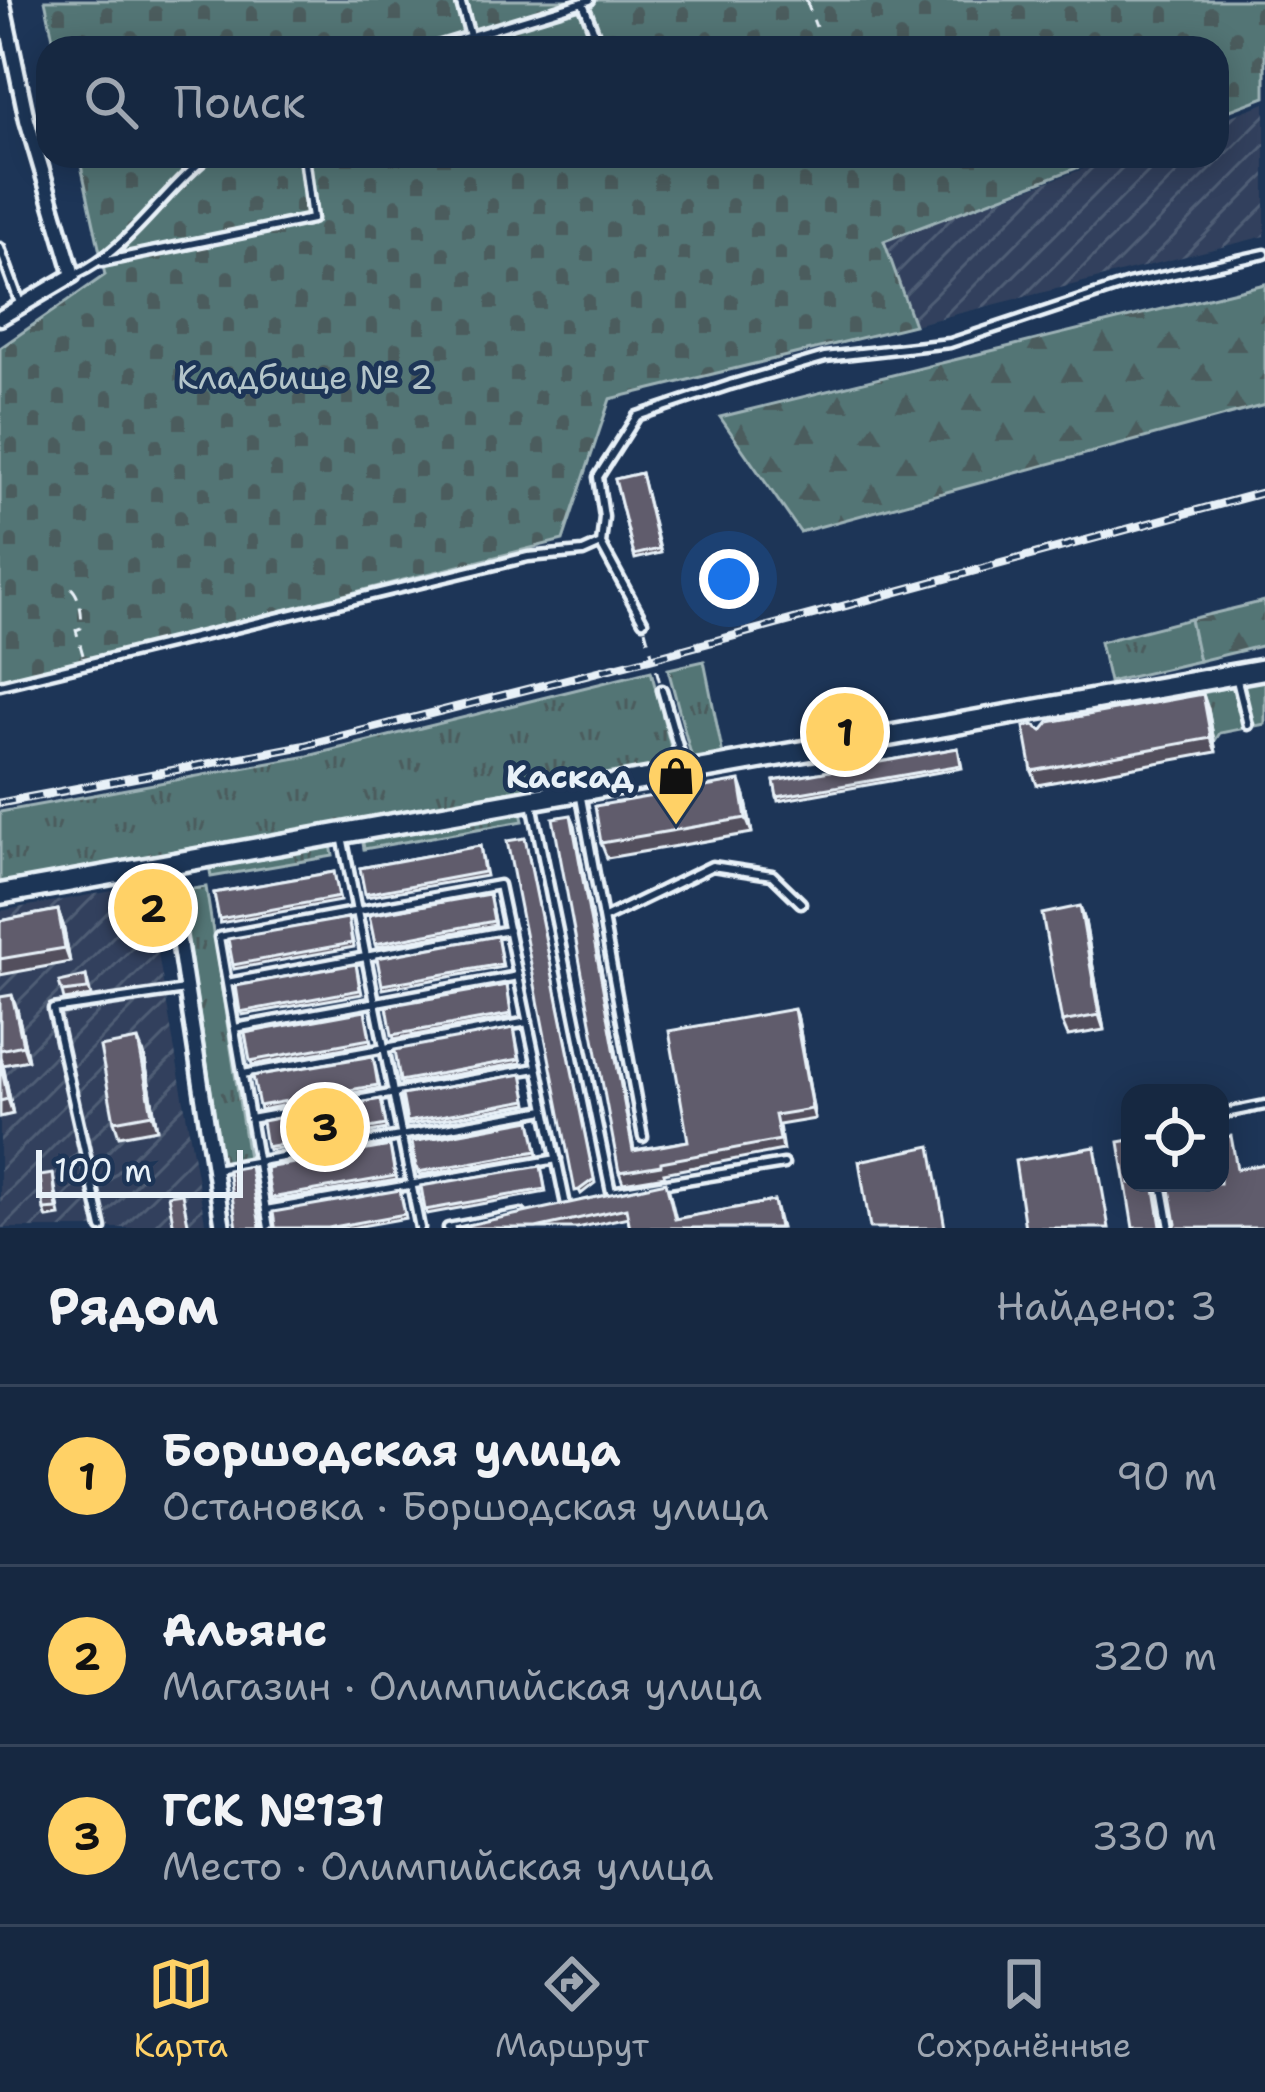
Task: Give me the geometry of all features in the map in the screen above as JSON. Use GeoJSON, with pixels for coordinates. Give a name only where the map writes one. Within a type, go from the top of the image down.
{"type":"FeatureCollection","features":[{"type":"Feature","properties":{"kind":"street"},"geometry":{"type":"LineString","coordinates":[[2,0],[36,148]]}},
{"type":"Feature","properties":{"kind":"street"},"geometry":{"type":"LineString","coordinates":[[0,317],[73,275],[42,168]]}},
{"type":"Feature","properties":{"kind":"street"},"geometry":{"type":"LineString","coordinates":[[0,894],[580,791],[674,780],[1044,718],[1265,669]]}},
{"type":"Feature","properties":{"kind":"street"},"geometry":{"type":"LineString","coordinates":[[167,862],[223,1228]]}},
{"type":"Feature","properties":{"kind":"lane"},"geometry":{"type":"LineString","coordinates":[[460,0],[470,36],[585,1],[596,36]]}},
{"type":"Feature","properties":{"kind":"lane"},"geometry":{"type":"LineString","coordinates":[[102,262],[194,168]]}},
{"type":"Feature","properties":{"kind":"lane"},"geometry":{"type":"LineString","coordinates":[[73,275],[102,262],[312,219],[306,168]]}},
{"type":"Feature","properties":{"kind":"lane"},"geometry":{"type":"LineString","coordinates":[[0,248],[21,306]]}},
{"type":"Feature","properties":{"kind":"lane"},"geometry":{"type":"LineString","coordinates":[[643,621],[601,544],[604,518],[598,477],[637,416],[825,357],[950,343],[1128,284],[1265,254]]}},
{"type":"Feature","properties":{"kind":"lane"},"geometry":{"type":"LineString","coordinates":[[0,685],[528,557],[583,552],[601,544]]}},
{"type":"Feature","properties":{"kind":"lane"},"geometry":{"type":"LineString","coordinates":[[1236,676],[1248,725]]}},
{"type":"Feature","properties":{"kind":"lane"},"geometry":{"type":"LineString","coordinates":[[662,690],[674,780]]}},
{"type":"Feature","properties":{"kind":"lane"},"geometry":{"type":"LineString","coordinates":[[580,791],[643,1137]]}},
{"type":"Feature","properties":{"kind":"lane"},"geometry":{"type":"LineString","coordinates":[[531,800],[611,1192],[784,1164]]}},
{"type":"Feature","properties":{"kind":"lane"},"geometry":{"type":"LineString","coordinates":[[341,832],[419,1228]]}},
{"type":"Feature","properties":{"kind":"lane"},"geometry":{"type":"LineString","coordinates":[[605,918],[712,866],[772,874],[802,903]]}},
{"type":"Feature","properties":{"kind":"lane"},"geometry":{"type":"LineString","coordinates":[[269,1228],[220,937],[499,885],[566,1204],[547,1208]]}},
{"type":"Feature","properties":{"kind":"lane"},"geometry":{"type":"LineString","coordinates":[[227,983],[508,930]]}},
{"type":"Feature","properties":{"kind":"lane"},"geometry":{"type":"LineString","coordinates":[[235,1028],[518,976]]}},
{"type":"Feature","properties":{"kind":"lane"},"geometry":{"type":"LineString","coordinates":[[102,1228],[53,1009],[185,990]]}},
{"type":"Feature","properties":{"kind":"lane"},"geometry":{"type":"LineString","coordinates":[[243,1074],[528,1022]]}},
{"type":"Feature","properties":{"kind":"lane"},"geometry":{"type":"LineString","coordinates":[[250,1119],[538,1067]]}},
{"type":"Feature","properties":{"kind":"lane"},"geometry":{"type":"LineString","coordinates":[[1229,1112],[1265,1105]]}},
{"type":"Feature","properties":{"kind":"lane"},"geometry":{"type":"LineString","coordinates":[[212,1170],[546,1110]]}},
{"type":"Feature","properties":{"kind":"lane"},"geometry":{"type":"LineString","coordinates":[[266,1210],[557,1159]]}},
{"type":"Feature","properties":{"kind":"lane"},"geometry":{"type":"LineString","coordinates":[[1164,1192],[1170,1228]]}},
{"type":"Feature","properties":{"kind":"lane"},"geometry":{"type":"LineString","coordinates":[[448,1228],[527,1212]]}},
{"type":"Feature","properties":{"kind":"path"},"geometry":{"type":"LineString","coordinates":[[806,0],[816,27]]}},
{"type":"Feature","properties":{"kind":"path"},"geometry":{"type":"LineString","coordinates":[[71,588],[82,618],[77,636],[88,664]]}},
{"type":"Feature","properties":{"kind":"path"},"geometry":{"type":"LineString","coordinates":[[643,621],[662,690]]}},
{"type":"Feature","properties":{"kind":"shaded area"},"geometry":{"type":"Polygon","coordinates":[[[1265,103],[1265,236],[914,325],[883,241],[1086,168],[1229,168],[1229,116],[1265,103]]]}},
{"type":"Feature","properties":{"kind":"shaded area"},"geometry":{"type":"Polygon","coordinates":[[[146,885],[206,1228],[0,1228],[0,911],[146,885]]]}},
{"type":"Feature","properties":{"kind":"green space"},"geometry":{"type":"Polygon","coordinates":[[[45,0],[1265,0],[1265,97],[1229,110],[1229,36],[52,36],[45,0]]]}},
{"type":"Feature","properties":{"kind":"green space","name":"Кладбище № 2"},"geometry":{"type":"Polygon","coordinates":[[[82,168],[1076,168],[884,241],[914,325],[610,399],[563,540],[0,681],[0,348],[105,275],[82,168]]]}},
{"type":"Feature","properties":{"kind":"green space"},"geometry":{"type":"Polygon","coordinates":[[[1265,284],[1265,405],[800,532],[720,417],[1265,284]]]}},
{"type":"Feature","properties":{"kind":"green space"},"geometry":{"type":"Polygon","coordinates":[[[1265,601],[1265,645],[1199,661],[1190,619],[1265,601]]]}},
{"type":"Feature","properties":{"kind":"green space"},"geometry":{"type":"Polygon","coordinates":[[[1190,619],[1199,661],[1109,682],[1100,642],[1190,619]]]}},
{"type":"Feature","properties":{"kind":"green space"},"geometry":{"type":"Polygon","coordinates":[[[704,661],[724,760],[694,766],[668,669],[704,661]]]}},
{"type":"Feature","properties":{"kind":"green space"},"geometry":{"type":"Polygon","coordinates":[[[651,671],[677,770],[0,888],[0,812],[308,756],[651,671]]]}},
{"type":"Feature","properties":{"kind":"green space"},"geometry":{"type":"Polygon","coordinates":[[[1265,679],[1265,724],[1220,733],[1214,742],[1203,693],[1265,679]]]}},
{"type":"Feature","properties":{"kind":"green space"},"geometry":{"type":"Polygon","coordinates":[[[520,809],[523,821],[364,849],[362,837],[520,809]]]}},
{"type":"Feature","properties":{"kind":"green space"},"geometry":{"type":"Polygon","coordinates":[[[331,844],[333,856],[211,877],[209,864],[331,844]]]}},
{"type":"Feature","properties":{"kind":"green space"},"geometry":{"type":"Polygon","coordinates":[[[206,887],[248,1158],[222,1162],[180,891],[206,887]]]}},
{"type":"Feature","properties":{"kind":"building"},"geometry":{"type":"Polygon","coordinates":[[[641,473],[659,549],[634,555],[615,479],[641,473]]]}},
{"type":"Feature","properties":{"kind":"building"},"geometry":{"type":"Polygon","coordinates":[[[1203,694],[1211,738],[1032,771],[1024,727],[1034,725],[1042,731],[1049,722],[1203,694]]]}},
{"type":"Feature","properties":{"kind":"building"},"geometry":{"type":"Polygon","coordinates":[[[958,748],[961,765],[777,797],[774,781],[958,748]]]}},
{"type":"Feature","properties":{"kind":"building"},"geometry":{"type":"Polygon","coordinates":[[[740,781],[746,818],[601,843],[595,806],[740,781]]]}},
{"type":"Feature","properties":{"kind":"building"},"geometry":{"type":"Polygon","coordinates":[[[571,815],[633,1151],[688,1141],[669,1031],[794,1009],[812,1109],[775,1115],[780,1140],[619,1172],[553,818],[571,815]]]}},
{"type":"Feature","properties":{"kind":"building"},"geometry":{"type":"Polygon","coordinates":[[[525,838],[594,1179],[575,1191],[507,841],[525,838]]]}},
{"type":"Feature","properties":{"kind":"building"},"geometry":{"type":"Polygon","coordinates":[[[480,846],[484,872],[365,894],[360,868],[480,846]]]}},
{"type":"Feature","properties":{"kind":"building"},"geometry":{"type":"Polygon","coordinates":[[[334,872],[339,897],[219,919],[214,893],[334,872]]]}},
{"type":"Feature","properties":{"kind":"building"},"geometry":{"type":"Polygon","coordinates":[[[489,894],[494,921],[375,944],[369,915],[489,894]]]}},
{"type":"Feature","properties":{"kind":"building"},"geometry":{"type":"Polygon","coordinates":[[[1080,906],[1099,1015],[1062,1022],[1042,914],[1080,906]]]}},
{"type":"Feature","properties":{"kind":"building"},"geometry":{"type":"Polygon","coordinates":[[[58,910],[65,948],[0,959],[0,921],[58,910]]]}},
{"type":"Feature","properties":{"kind":"building"},"geometry":{"type":"Polygon","coordinates":[[[348,918],[352,943],[233,965],[228,939],[348,918]]]}},
{"type":"Feature","properties":{"kind":"building"},"geometry":{"type":"Polygon","coordinates":[[[497,936],[502,964],[382,985],[377,958],[497,936]]]}},
{"type":"Feature","properties":{"kind":"building"},"geometry":{"type":"Polygon","coordinates":[[[356,964],[360,990],[240,1012],[236,986],[356,964]]]}},
{"type":"Feature","properties":{"kind":"building"},"geometry":{"type":"Polygon","coordinates":[[[86,976],[88,989],[62,992],[59,982],[86,976]]]}},
{"type":"Feature","properties":{"kind":"building"},"geometry":{"type":"Polygon","coordinates":[[[507,985],[511,1014],[392,1035],[387,1006],[507,985]]]}},
{"type":"Feature","properties":{"kind":"building"},"geometry":{"type":"Polygon","coordinates":[[[12,995],[23,1045],[0,1050],[0,997],[12,995]]]}},
{"type":"Feature","properties":{"kind":"building"},"geometry":{"type":"Polygon","coordinates":[[[365,1011],[370,1039],[250,1061],[245,1033],[365,1011]]]}},
{"type":"Feature","properties":{"kind":"building"},"geometry":{"type":"Polygon","coordinates":[[[514,1028],[519,1059],[400,1081],[395,1050],[514,1028]]]}},
{"type":"Feature","properties":{"kind":"building"},"geometry":{"type":"Polygon","coordinates":[[[138,1040],[152,1114],[114,1121],[100,1047],[138,1040]]]}},
{"type":"Feature","properties":{"kind":"building"},"geometry":{"type":"Polygon","coordinates":[[[373,1056],[378,1085],[259,1106],[253,1076],[373,1056]]]}},
{"type":"Feature","properties":{"kind":"building"},"geometry":{"type":"Polygon","coordinates":[[[0,1061],[8,1099],[0,1101],[0,1061]]]}},
{"type":"Feature","properties":{"kind":"building"},"geometry":{"type":"Polygon","coordinates":[[[522,1074],[527,1100],[407,1122],[402,1095],[522,1074]]]}},
{"type":"Feature","properties":{"kind":"building"},"geometry":{"type":"Polygon","coordinates":[[[381,1099],[386,1125],[266,1147],[262,1121],[381,1099]]]}},
{"type":"Feature","properties":{"kind":"building"},"geometry":{"type":"Polygon","coordinates":[[[531,1120],[537,1151],[418,1172],[412,1142],[531,1120]]]}},
{"type":"Feature","properties":{"kind":"building"},"geometry":{"type":"Polygon","coordinates":[[[1229,1136],[1237,1169],[1265,1164],[1265,1228],[1172,1228],[1176,1224],[1171,1192],[1229,1192],[1229,1136]]]}},
{"type":"Feature","properties":{"kind":"building"},"geometry":{"type":"Polygon","coordinates":[[[390,1146],[395,1176],[271,1198],[266,1168],[390,1146]]]}},
{"type":"Feature","properties":{"kind":"building"},"geometry":{"type":"Polygon","coordinates":[[[931,1146],[945,1228],[870,1228],[859,1161],[931,1146]]]}},
{"type":"Feature","properties":{"kind":"building"},"geometry":{"type":"Polygon","coordinates":[[[1095,1147],[1109,1228],[1025,1228],[1015,1161],[1095,1147]]]}},
{"type":"Feature","properties":{"kind":"building"},"geometry":{"type":"Polygon","coordinates":[[[250,1166],[263,1228],[237,1228],[228,1170],[250,1166]]]}},
{"type":"Feature","properties":{"kind":"building"},"geometry":{"type":"Polygon","coordinates":[[[541,1166],[545,1189],[425,1210],[421,1186],[541,1166]]]}},
{"type":"Feature","properties":{"kind":"building"},"geometry":{"type":"Polygon","coordinates":[[[53,1174],[57,1209],[44,1210],[40,1176],[53,1174]]]}},
{"type":"Feature","properties":{"kind":"building"},"geometry":{"type":"Polygon","coordinates":[[[666,1182],[675,1219],[774,1201],[779,1228],[630,1228],[626,1208],[536,1228],[454,1228],[666,1182]]]}},
{"type":"Feature","properties":{"kind":"building"},"geometry":{"type":"Polygon","coordinates":[[[400,1190],[405,1214],[328,1228],[272,1228],[273,1212],[400,1190]]]}},
{"type":"Feature","properties":{"kind":"building"},"geometry":{"type":"Polygon","coordinates":[[[1127,1192],[1155,1192],[1164,1228],[1133,1228],[1127,1192]]]}},
{"type":"Feature","properties":{"kind":"building"},"geometry":{"type":"Polygon","coordinates":[[[182,1193],[189,1228],[174,1228],[168,1195],[182,1193]]]}},
{"type":"Feature","properties":{"kind":"railway"},"geometry":{"type":"LineString","coordinates":[[0,803],[302,746],[652,658],[1265,492]]}},
{"type":"Feature","properties":{"kind":"place","name":"Боршодская улица"},"geometry":{"type":"Point","coordinates":[845,732]}},
{"type":"Feature","properties":{"kind":"place","name":"Каскад"},"geometry":{"type":"Point","coordinates":[676,827]}},
{"type":"Feature","properties":{"kind":"place","name":"Альянс"},"geometry":{"type":"Point","coordinates":[153,908]}},
{"type":"Feature","properties":{"kind":"place","name":"ГСК №131"},"geometry":{"type":"Point","coordinates":[325,1127]}}]}
